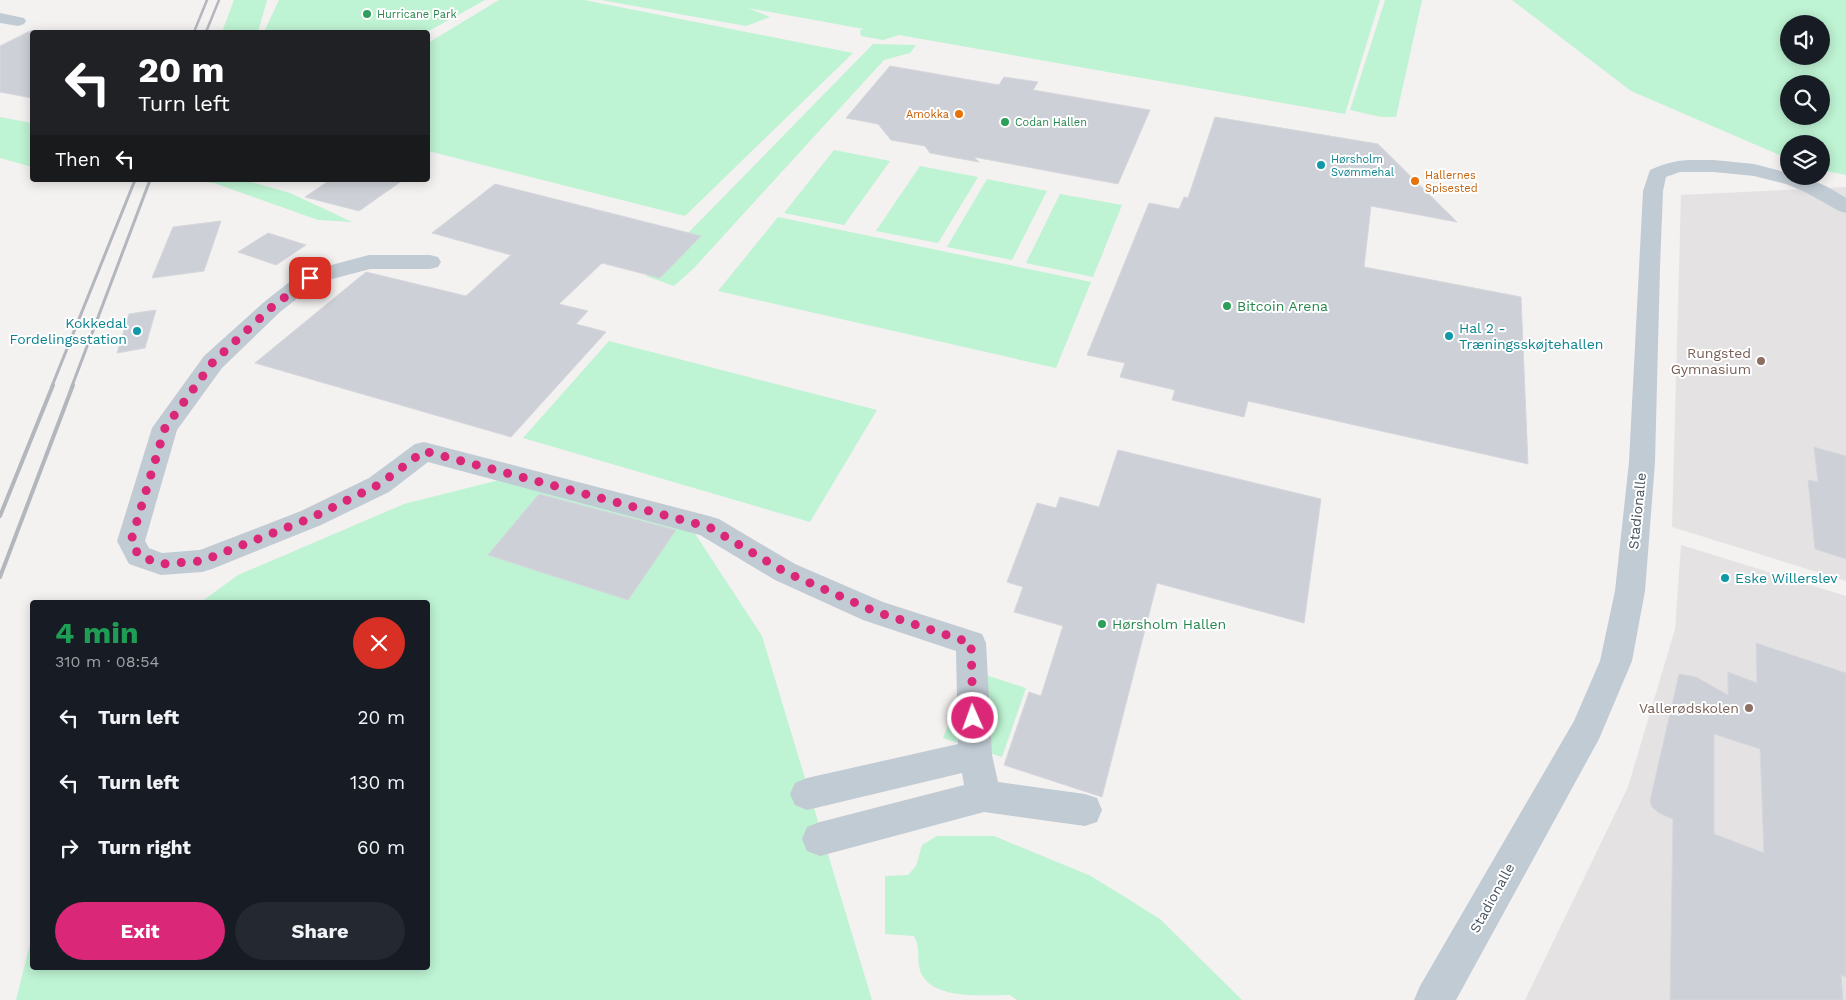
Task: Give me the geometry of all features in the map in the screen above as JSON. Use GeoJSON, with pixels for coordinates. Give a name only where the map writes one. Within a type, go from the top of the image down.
{"type":"FeatureCollection","features":[{"type":"Feature","properties":{"kind":"street"},"geometry":{"type":"LineString","coordinates":[[0,18],[18,21]]}},
{"type":"Feature","properties":{"kind":"street","name":"Stadionalle"},"geometry":{"type":"LineString","coordinates":[[1434,1000],[1587,729],[1616,661],[1630,591],[1642,462],[1649,267],[1653,192],[1657,174],[1672,167],[1710,166],[1750,170],[1796,181],[1833,198],[1846,207]]}},
{"type":"Feature","properties":{"kind":"street"},"geometry":{"type":"LineString","coordinates":[[430,262],[369,262],[310,278],[272,307],[213,362],[165,428],[131,541],[139,556],[161,564],[202,561],[311,518],[354,497],[380,484],[424,451],[709,527],[785,572],[848,600],[874,611],[971,643],[974,755],[984,796]]}},
{"type":"Feature","properties":{"kind":"street"},"geometry":{"type":"LineString","coordinates":[[807,794],[974,755]]}},
{"type":"Feature","properties":{"kind":"street"},"geometry":{"type":"LineString","coordinates":[[820,839],[984,796],[1085,810]]}},
{"type":"Feature","properties":{"kind":"shaded area","name":"Rungsted Gymnasium"},"geometry":{"type":"Polygon","coordinates":[[[1846,187],[1846,581],[1672,527],[1681,195],[1846,187]]]}},
{"type":"Feature","properties":{"kind":"shaded area","name":"Vallerødskolen"},"geometry":{"type":"Polygon","coordinates":[[[1681,545],[1846,596],[1846,1000],[1525,1000],[1628,787],[1675,629],[1681,545]]]}},
{"type":"Feature","properties":{"kind":"green space"},"geometry":{"type":"Polygon","coordinates":[[[234,0],[267,0],[259,30],[223,30],[234,0]]]}},
{"type":"Feature","properties":{"kind":"green space","name":"Hurricane Park"},"geometry":{"type":"Polygon","coordinates":[[[279,0],[485,0],[430,30],[265,30],[279,0]]]}},
{"type":"Feature","properties":{"kind":"green space"},"geometry":{"type":"Polygon","coordinates":[[[499,0],[584,0],[853,53],[685,216],[430,152],[430,42],[499,0]]]}},
{"type":"Feature","properties":{"kind":"green space"},"geometry":{"type":"Polygon","coordinates":[[[601,0],[1380,0],[1345,114],[899,35],[883,40],[861,36],[860,30],[864,29],[748,8],[770,17],[746,26],[601,0]]]}},
{"type":"Feature","properties":{"kind":"green space"},"geometry":{"type":"Polygon","coordinates":[[[1385,0],[1422,0],[1396,117],[1381,117],[1350,110],[1385,0]]]}},
{"type":"Feature","properties":{"kind":"green space"},"geometry":{"type":"Polygon","coordinates":[[[1512,0],[1846,0],[1846,175],[1830,172],[1830,135],[1780,135],[1780,155],[1631,91],[1512,0]]]}},
{"type":"Feature","properties":{"kind":"green space"},"geometry":{"type":"Polygon","coordinates":[[[873,44],[916,45],[910,53],[884,60],[693,269],[674,286],[646,276],[873,44]]]}},
{"type":"Feature","properties":{"kind":"green space"},"geometry":{"type":"Polygon","coordinates":[[[0,117],[30,123],[30,166],[0,158],[0,117]]]}},
{"type":"Feature","properties":{"kind":"green space"},"geometry":{"type":"Polygon","coordinates":[[[834,150],[890,161],[844,225],[784,213],[834,150]]]}},
{"type":"Feature","properties":{"kind":"green space"},"geometry":{"type":"Polygon","coordinates":[[[920,166],[978,177],[938,243],[876,231],[920,166]]]}},
{"type":"Feature","properties":{"kind":"green space"},"geometry":{"type":"Polygon","coordinates":[[[987,179],[1047,191],[1012,260],[947,247],[987,179]]]}},
{"type":"Feature","properties":{"kind":"green space"},"geometry":{"type":"Polygon","coordinates":[[[205,182],[251,182],[290,193],[352,222],[318,220],[214,183],[205,182]]]}},
{"type":"Feature","properties":{"kind":"green space"},"geometry":{"type":"Polygon","coordinates":[[[1060,194],[1122,205],[1093,277],[1026,263],[1060,194]]]}},
{"type":"Feature","properties":{"kind":"green space"},"geometry":{"type":"Polygon","coordinates":[[[778,217],[1091,282],[1056,368],[718,291],[778,217]]]}},
{"type":"Feature","properties":{"kind":"green space"},"geometry":{"type":"Polygon","coordinates":[[[609,341],[877,410],[810,522],[523,438],[609,341]]]}},
{"type":"Feature","properties":{"kind":"green space"},"geometry":{"type":"Polygon","coordinates":[[[511,477],[690,526],[762,636],[872,1000],[16,1000],[30,944],[30,970],[430,970],[430,600],[204,600],[238,575],[404,504],[511,477]]]}},
{"type":"Feature","properties":{"kind":"green space"},"geometry":{"type":"Polygon","coordinates":[[[970,670],[1026,688],[1002,757],[943,738],[970,670]]]}},
{"type":"Feature","properties":{"kind":"green space"},"geometry":{"type":"Polygon","coordinates":[[[937,836],[994,836],[1091,876],[1160,919],[1242,1000],[1017,1000],[1010,995],[960,994],[936,988],[927,982],[921,973],[914,936],[885,934],[885,876],[908,875],[916,866],[922,845],[937,836]]]}},
{"type":"Feature","properties":{"kind":"building"},"geometry":{"type":"Polygon","coordinates":[[[30,31],[30,98],[0,92],[0,46],[30,31]]]}},
{"type":"Feature","properties":{"kind":"building","name":"Codan Hallen"},"geometry":{"type":"Polygon","coordinates":[[[890,66],[999,85],[1004,77],[1038,82],[1033,90],[1150,110],[1118,184],[974,157],[979,162],[930,153],[925,146],[891,140],[878,124],[846,118],[890,66]]]}},
{"type":"Feature","properties":{"kind":"building"},"geometry":{"type":"Polygon","coordinates":[[[1215,117],[1378,144],[1457,222],[1371,206],[1364,267],[1521,297],[1528,464],[1248,401],[1244,417],[1172,400],[1175,390],[1120,377],[1125,363],[1087,355],[1149,203],[1179,209],[1184,197],[1188,198],[1215,117]]]}},
{"type":"Feature","properties":{"kind":"building"},"geometry":{"type":"Polygon","coordinates":[[[327,182],[400,182],[359,211],[305,197],[327,182]]]}},
{"type":"Feature","properties":{"kind":"building"},"geometry":{"type":"Polygon","coordinates":[[[495,184],[701,236],[660,278],[602,263],[559,304],[588,311],[576,324],[606,332],[511,437],[255,363],[366,272],[466,296],[511,255],[432,233],[495,184]]]}},
{"type":"Feature","properties":{"kind":"building"},"geometry":{"type":"Polygon","coordinates":[[[221,221],[204,271],[152,278],[173,227],[221,221]]]}},
{"type":"Feature","properties":{"kind":"building"},"geometry":{"type":"Polygon","coordinates":[[[268,233],[306,245],[276,265],[238,252],[268,233]]]}},
{"type":"Feature","properties":{"kind":"building","name":"Kokkedal Fordelingsstation"},"geometry":{"type":"Polygon","coordinates":[[[156,310],[145,348],[117,353],[129,314],[156,310]]]}},
{"type":"Feature","properties":{"kind":"building"},"geometry":{"type":"Polygon","coordinates":[[[1814,447],[1846,456],[1846,559],[1815,549],[1808,480],[1818,482],[1814,447]]]}},
{"type":"Feature","properties":{"kind":"building","name":"Hørsholm Hallen"},"geometry":{"type":"Polygon","coordinates":[[[1118,450],[1321,499],[1304,623],[1157,583],[1102,797],[1004,765],[1029,692],[1041,696],[1063,626],[1014,612],[1023,587],[1007,582],[1037,503],[1056,508],[1060,497],[1099,507],[1118,450]]]}},
{"type":"Feature","properties":{"kind":"building"},"geometry":{"type":"Polygon","coordinates":[[[539,494],[676,530],[628,600],[488,555],[539,494]]]}},
{"type":"Feature","properties":{"kind":"building"},"geometry":{"type":"Polygon","coordinates":[[[1756,643],[1846,673],[1846,977],[1841,975],[1843,1000],[1670,1000],[1673,819],[1659,813],[1652,807],[1650,801],[1679,674],[1696,677],[1728,695],[1728,672],[1757,683],[1756,643]],[[1714,734],[1714,834],[1764,853],[1760,749],[1714,734]]]}},
{"type":"Feature","properties":{"kind":"railway"},"geometry":{"type":"LineString","coordinates":[[195,30],[207,0]]}},
{"type":"Feature","properties":{"kind":"railway"},"geometry":{"type":"LineString","coordinates":[[207,30],[219,0]]}},
{"type":"Feature","properties":{"kind":"railway"},"geometry":{"type":"LineString","coordinates":[[52,386],[134,182]]}},
{"type":"Feature","properties":{"kind":"railway"},"geometry":{"type":"LineString","coordinates":[[72,386],[149,182]]}},
{"type":"Feature","properties":{"kind":"railway"},"geometry":{"type":"LineString","coordinates":[[0,516],[53,385]]}},
{"type":"Feature","properties":{"kind":"railway"},"geometry":{"type":"LineString","coordinates":[[0,577],[73,385]]}},
{"type":"Feature","properties":{"kind":"place","name":"Hurricane Park"},"geometry":{"type":"Point","coordinates":[367,14]}},
{"type":"Feature","properties":{"kind":"place","name":"Amokka"},"geometry":{"type":"Point","coordinates":[959,114]}},
{"type":"Feature","properties":{"kind":"place","name":"Codan Hallen"},"geometry":{"type":"Point","coordinates":[1005,122]}},
{"type":"Feature","properties":{"kind":"place","name":"Hørsholm Svømmehal"},"geometry":{"type":"Point","coordinates":[1321,165]}},
{"type":"Feature","properties":{"kind":"place","name":"Hallernes Spisested"},"geometry":{"type":"Point","coordinates":[1415,181]}},
{"type":"Feature","properties":{"kind":"place","name":"Bitcoin Arena"},"geometry":{"type":"Point","coordinates":[1227,306]}},
{"type":"Feature","properties":{"kind":"place","name":"Kokkedal Fordelingsstation"},"geometry":{"type":"Point","coordinates":[137,331]}},
{"type":"Feature","properties":{"kind":"place","name":"Hal 2 - Træningsskøjtehallen"},"geometry":{"type":"Point","coordinates":[1449,336]}},
{"type":"Feature","properties":{"kind":"place","name":"Rungsted Gymnasium"},"geometry":{"type":"Point","coordinates":[1761,361]}},
{"type":"Feature","properties":{"kind":"place","name":"Eske Willerslev"},"geometry":{"type":"Point","coordinates":[1725,578]}},
{"type":"Feature","properties":{"kind":"place","name":"Hørsholm Hallen"},"geometry":{"type":"Point","coordinates":[1102,624]}},
{"type":"Feature","properties":{"kind":"place","name":"Vallerødskolen"},"geometry":{"type":"Point","coordinates":[1749,708]}},
{"type":"Feature","properties":{"kind":"route"},"geometry":{"type":"LineString","coordinates":[[310,278],[272,307],[213,362],[165,428],[131,541],[139,556],[161,564],[202,561],[311,518],[380,484],[424,451],[709,527],[785,572],[874,611],[971,643],[973,718]]}}]}
